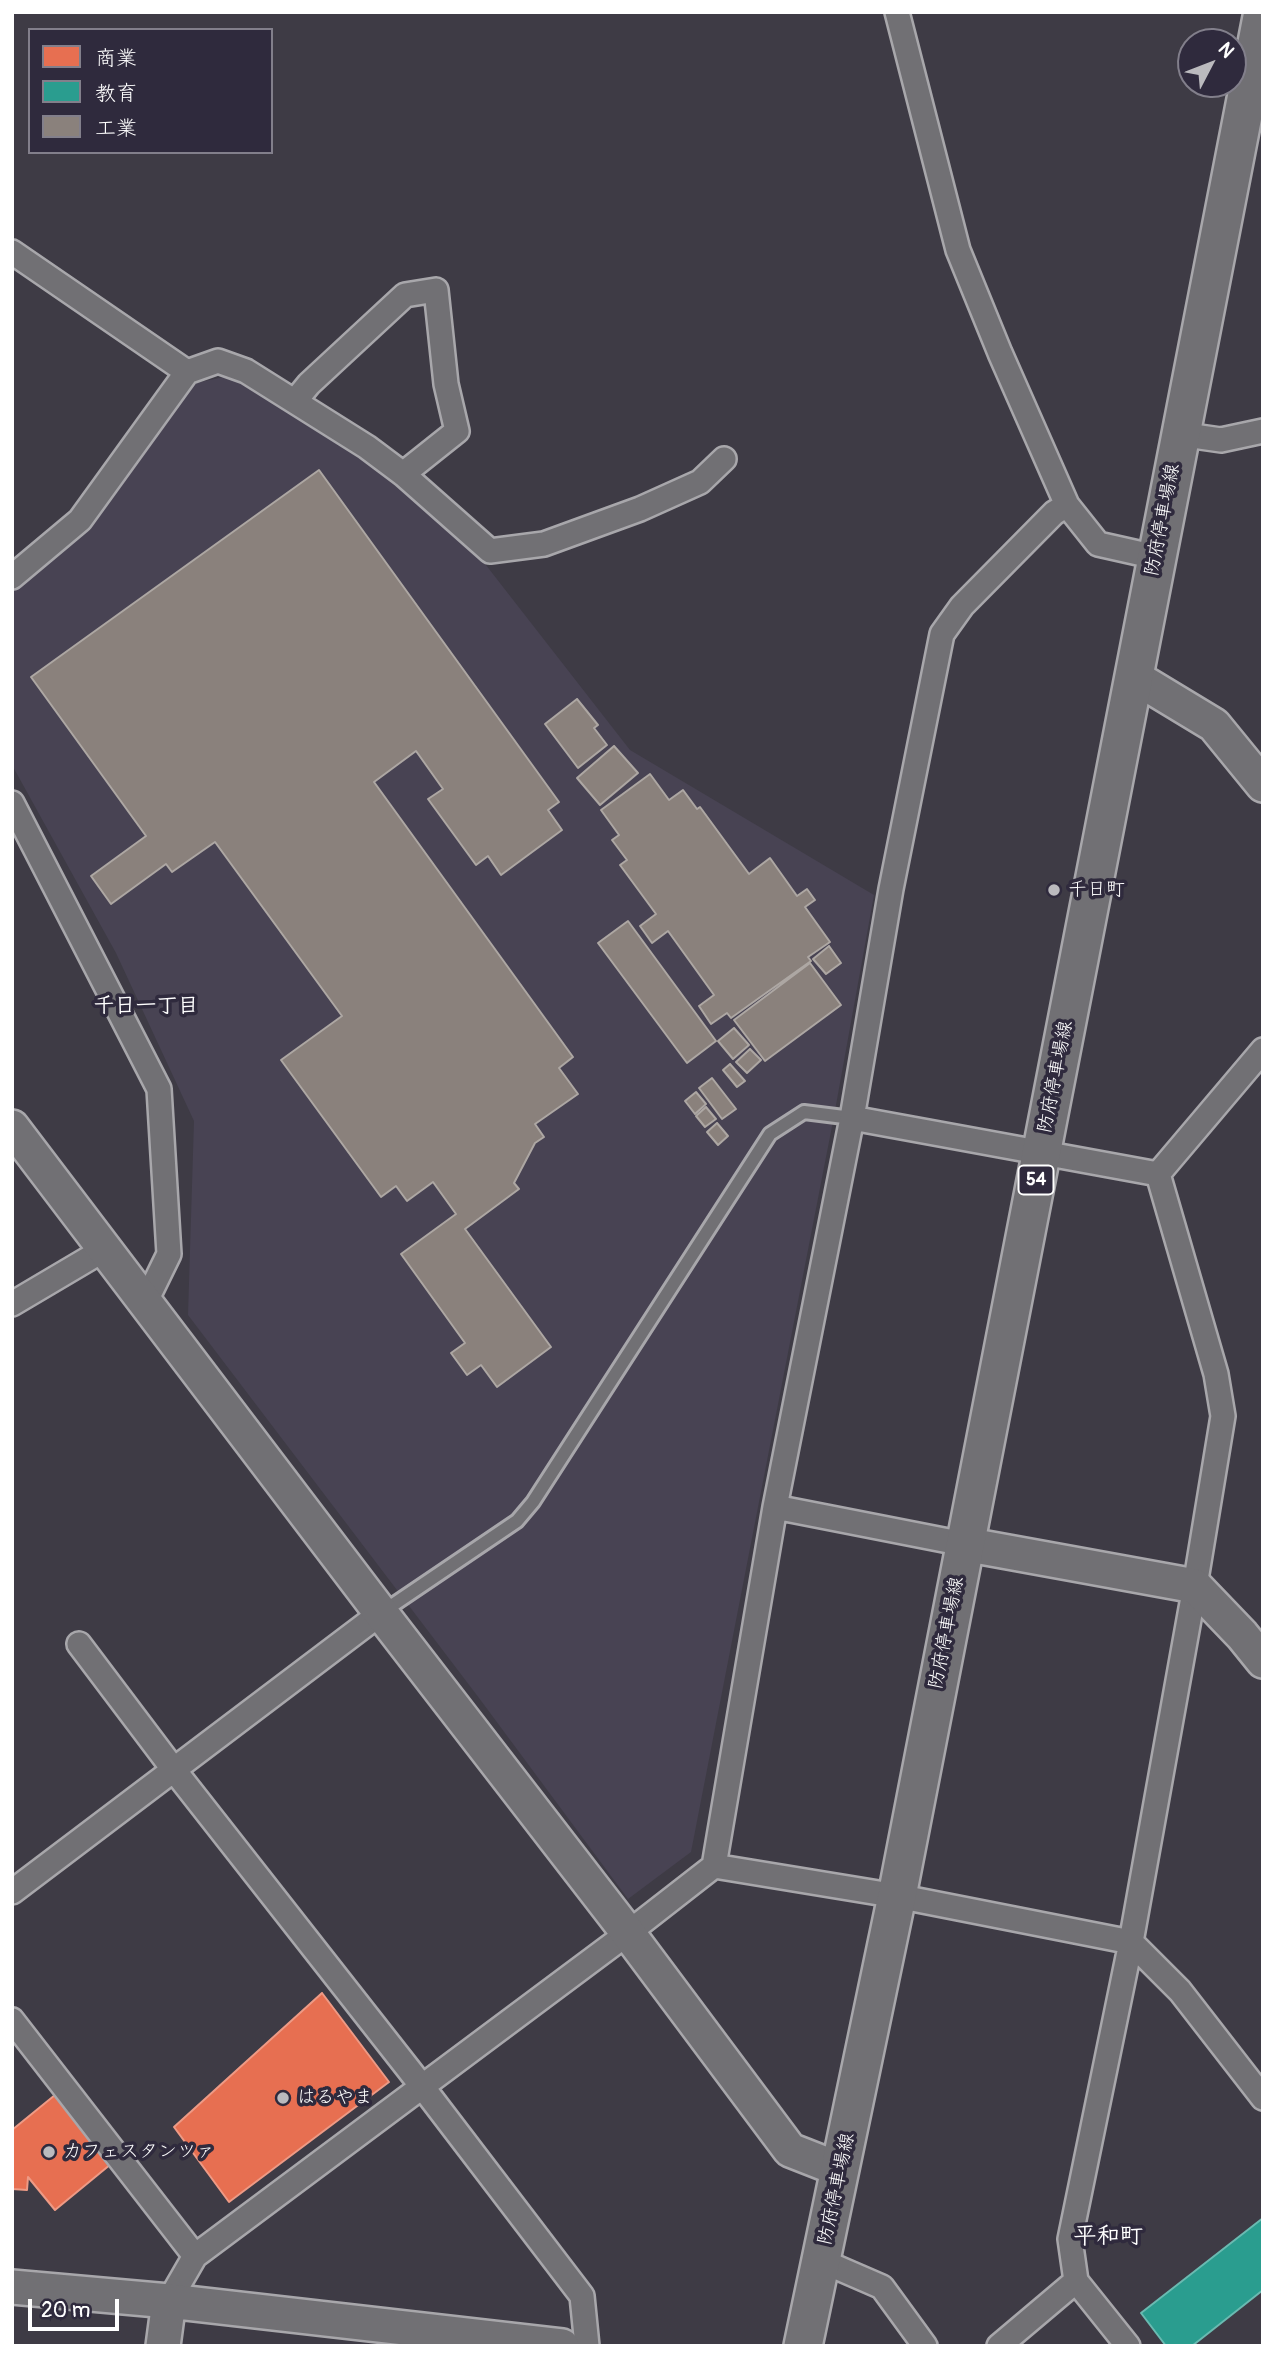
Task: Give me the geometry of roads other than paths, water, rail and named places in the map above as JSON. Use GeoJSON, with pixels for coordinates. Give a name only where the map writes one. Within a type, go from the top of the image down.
{"type":"FeatureCollection","features":[{"type":"Feature","properties":{"kind":"main road","name":"防府停車場線"},"geometry":{"type":"LineString","coordinates":[[803,2346],[897,1896],[1179,434],[1258,58],[1263,12]]}},
{"type":"Feature","properties":{"kind":"street"},"geometry":{"type":"LineString","coordinates":[[897,12],[958,250],[1068,505],[1098,544],[1156,557]]}},
{"type":"Feature","properties":{"kind":"street"},"geometry":{"type":"LineString","coordinates":[[12,252],[187,372]]}},
{"type":"Feature","properties":{"kind":"street"},"geometry":{"type":"LineString","coordinates":[[295,401],[309,384],[405,295],[436,290],[446,383],[457,431],[403,474]]}},
{"type":"Feature","properties":{"kind":"street"},"geometry":{"type":"LineString","coordinates":[[12,577],[80,520],[187,372],[218,361],[246,371],[367,447],[403,474],[490,551],[544,544],[640,509],[700,482],[724,459]]}},
{"type":"Feature","properties":{"kind":"street"},"geometry":{"type":"LineString","coordinates":[[1179,434],[1221,440],[1263,431]]}},
{"type":"Feature","properties":{"kind":"street"},"geometry":{"type":"LineString","coordinates":[[163,2346],[169,2301],[195,2256],[714,1866],[775,1507],[852,1118],[891,889],[942,634],[962,606],[1054,513],[1068,505]]}},
{"type":"Feature","properties":{"kind":"street"},"geometry":{"type":"LineString","coordinates":[[1133,676],[1214,725],[1263,785]]}},
{"type":"Feature","properties":{"kind":"street"},"geometry":{"type":"LineString","coordinates":[[12,803],[159,1089],[169,1254],[146,1301]]}},
{"type":"Feature","properties":{"kind":"street"},"geometry":{"type":"LineString","coordinates":[[1158,1174],[1263,1050]]}},
{"type":"Feature","properties":{"kind":"street"},"geometry":{"type":"LineString","coordinates":[[852,1118],[1158,1174]]}},
{"type":"Feature","properties":{"kind":"street"},"geometry":{"type":"LineString","coordinates":[[12,1127],[628,1933],[790,2150],[841,2170]]}},
{"type":"Feature","properties":{"kind":"street"},"geometry":{"type":"LineString","coordinates":[[1128,2346],[1076,2281],[1070,2239],[1131,1942],[1223,1416],[1216,1374],[1158,1174]]}},
{"type":"Feature","properties":{"kind":"street"},"geometry":{"type":"LineString","coordinates":[[12,1304],[105,1248]]}},
{"type":"Feature","properties":{"kind":"street"},"geometry":{"type":"LineString","coordinates":[[775,1507],[1195,1586],[1263,1661]]}},
{"type":"Feature","properties":{"kind":"street"},"geometry":{"type":"LineString","coordinates":[[12,1892],[381,1613]]}},
{"type":"Feature","properties":{"kind":"street"},"geometry":{"type":"LineString","coordinates":[[79,1644],[582,2296],[587,2346]]}},
{"type":"Feature","properties":{"kind":"street"},"geometry":{"type":"LineString","coordinates":[[714,1866],[897,1896],[1131,1942],[1180,1992],[1263,2098]]}},
{"type":"Feature","properties":{"kind":"street"},"geometry":{"type":"LineString","coordinates":[[12,2020],[195,2256]]}},
{"type":"Feature","properties":{"kind":"street"},"geometry":{"type":"LineString","coordinates":[[822,2261],[882,2287],[925,2346]]}},
{"type":"Feature","properties":{"kind":"street"},"geometry":{"type":"LineString","coordinates":[[999,2346],[1076,2281]]}},
{"type":"Feature","properties":{"kind":"street"},"geometry":{"type":"LineString","coordinates":[[12,2287],[169,2301],[562,2346]]}},
{"type":"Feature","properties":{"kind":"lane"},"geometry":{"type":"LineString","coordinates":[[381,1613],[517,1521],[525,1512],[769,1134],[804,1112],[852,1118]]}},
{"type":"Feature","properties":{"kind":"place","name":"千日町"},"geometry":{"type":"Point","coordinates":[1054,890]}},
{"type":"Feature","properties":{"kind":"place","name":"はるやま"},"geometry":{"type":"Point","coordinates":[283,2098]}},
{"type":"Feature","properties":{"kind":"place","name":"カフェスタンツァ"},"geometry":{"type":"Point","coordinates":[49,2152]}},
{"type":"Feature","properties":{"kind":"district","name":"千日一丁目"},"geometry":{"type":"Point","coordinates":[146,1007]}},
{"type":"Feature","properties":{"kind":"district","name":"平和町"},"geometry":{"type":"Point","coordinates":[1108,2237]}}]}
